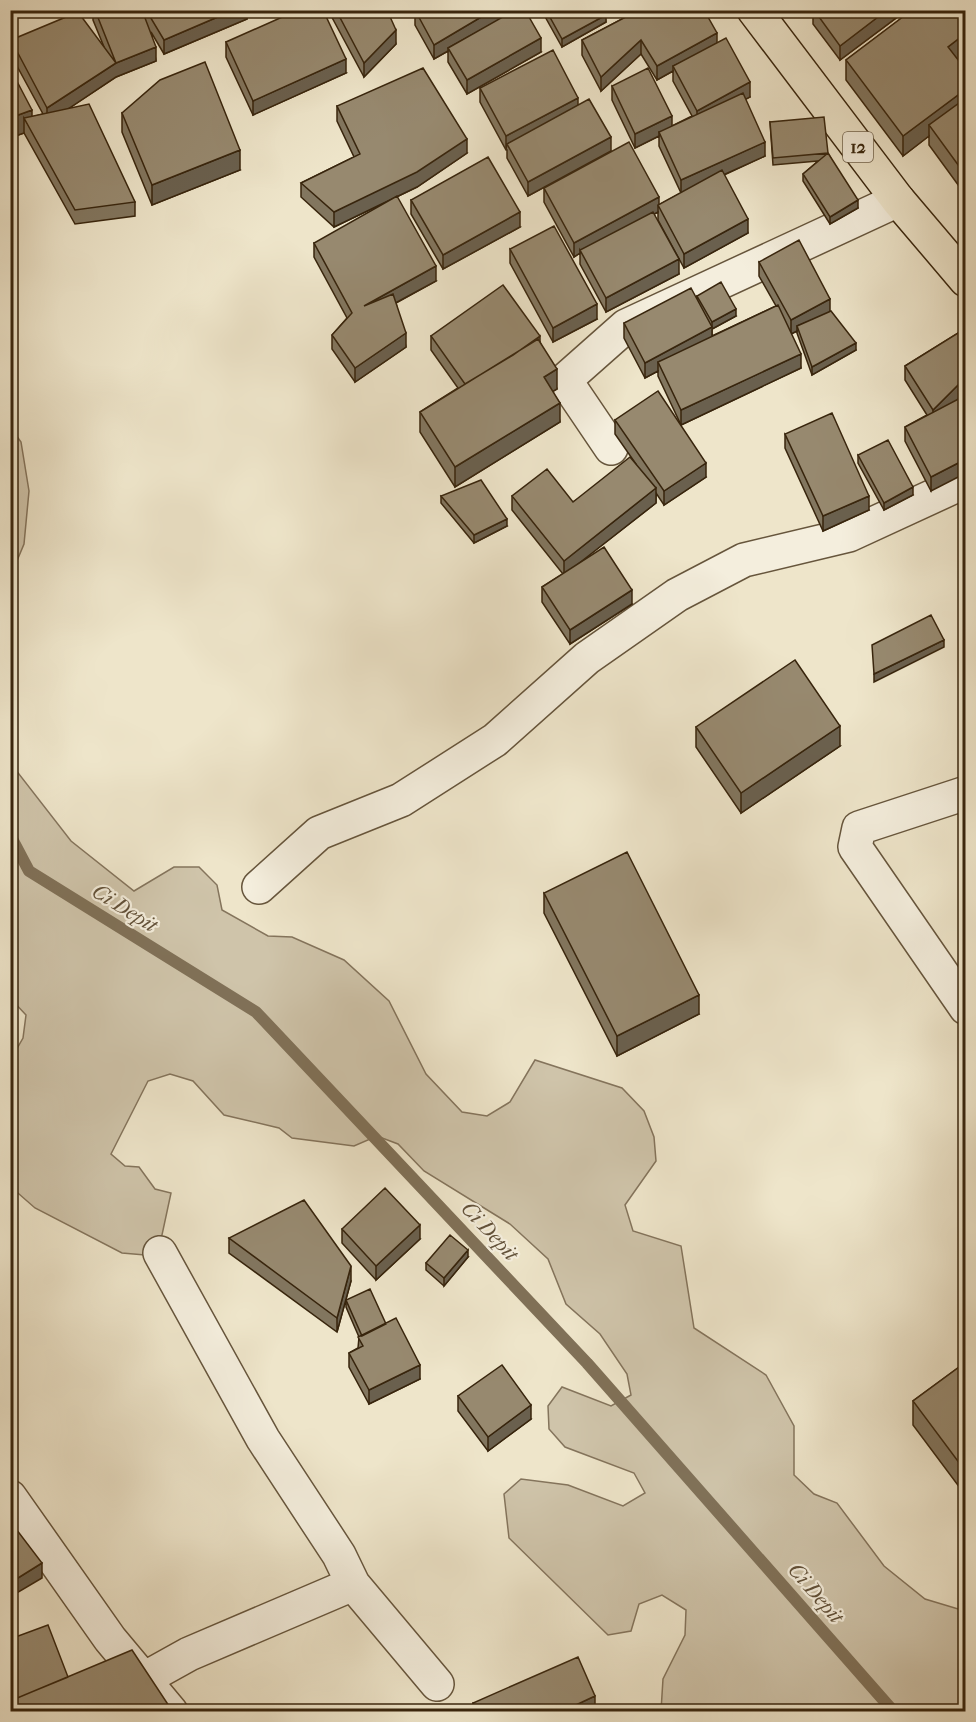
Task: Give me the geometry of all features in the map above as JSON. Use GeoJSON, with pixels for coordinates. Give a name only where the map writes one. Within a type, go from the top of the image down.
{"type":"FeatureCollection","features":[{"type":"Feature","properties":{"kind":"main road","name":"12"},"geometry":{"type":"LineString","coordinates":[[754,10],[898,200],[966,280]]}},
{"type":"Feature","properties":{"kind":"street"},"geometry":{"type":"LineString","coordinates":[[611,448],[565,380],[613,336],[636,321],[898,200]]}},
{"type":"Feature","properties":{"kind":"street"},"geometry":{"type":"LineString","coordinates":[[259,887],[319,833],[401,800],[495,740],[587,658],[677,595],[744,560],[849,535],[966,481]]}},
{"type":"Feature","properties":{"kind":"street"},"geometry":{"type":"LineString","coordinates":[[966,793],[859,828],[855,847],[966,1008]]}},
{"type":"Feature","properties":{"kind":"street"},"geometry":{"type":"LineString","coordinates":[[160,1253],[263,1439],[339,1555],[353,1584],[437,1684]]}},
{"type":"Feature","properties":{"kind":"street"},"geometry":{"type":"LineString","coordinates":[[10,1497],[110,1640],[171,1712]]}},
{"type":"Feature","properties":{"kind":"street"},"geometry":{"type":"LineString","coordinates":[[144,1679],[189,1654],[353,1584]]}},
{"type":"Feature","properties":{"kind":"shaded area"},"geometry":{"type":"Polygon","coordinates":[[[11,428],[21,442],[29,491],[24,544],[11,575],[11,428]]]}},
{"type":"Feature","properties":{"kind":"shaded area"},"geometry":{"type":"Polygon","coordinates":[[[10,756],[15,769],[71,841],[134,891],[174,867],[199,867],[217,885],[222,910],[268,936],[292,937],[344,960],[389,1001],[426,1074],[462,1112],[487,1116],[510,1102],[535,1060],[622,1088],[644,1111],[654,1137],[656,1161],[625,1205],[633,1231],[681,1246],[694,1328],[766,1375],[794,1426],[794,1475],[814,1494],[837,1503],[884,1566],[925,1599],[965,1611],[965,1711],[661,1711],[663,1679],[685,1635],[686,1610],[662,1595],[639,1604],[631,1631],[608,1635],[509,1538],[504,1494],[521,1479],[568,1485],[623,1506],[645,1493],[634,1473],[565,1447],[549,1429],[548,1406],[562,1387],[611,1406],[631,1395],[627,1374],[600,1334],[566,1304],[548,1259],[510,1224],[424,1171],[398,1144],[377,1136],[354,1146],[292,1138],[279,1128],[224,1115],[193,1081],[170,1074],[148,1081],[111,1154],[125,1166],[139,1167],[155,1189],[171,1193],[162,1235],[145,1255],[122,1253],[35,1208],[11,1187],[11,1059],[23,1038],[26,1015],[11,999],[10,756]]]}},
{"type":"Feature","properties":{"kind":"building"},"geometry":{"type":"Polygon","coordinates":[[[95,10],[142,10],[156,47],[116,63],[95,10]]]}},
{"type":"Feature","properties":{"kind":"building"},"geometry":{"type":"Polygon","coordinates":[[[146,10],[234,10],[164,40],[146,10]]]}},
{"type":"Feature","properties":{"kind":"building"},"geometry":{"type":"Polygon","coordinates":[[[298,10],[323,10],[346,59],[253,101],[226,42],[298,10]]]}},
{"type":"Feature","properties":{"kind":"building"},"geometry":{"type":"Polygon","coordinates":[[[336,10],[387,10],[396,30],[364,63],[336,10]]]}},
{"type":"Feature","properties":{"kind":"building"},"geometry":{"type":"Polygon","coordinates":[[[415,10],[493,10],[434,45],[415,10]]]}},
{"type":"Feature","properties":{"kind":"building"},"geometry":{"type":"Polygon","coordinates":[[[515,10],[525,10],[541,38],[467,80],[448,48],[515,10]]]}},
{"type":"Feature","properties":{"kind":"building"},"geometry":{"type":"Polygon","coordinates":[[[546,10],[604,10],[606,15],[562,39],[546,10]]]}},
{"type":"Feature","properties":{"kind":"building"},"geometry":{"type":"Polygon","coordinates":[[[639,10],[704,10],[717,33],[657,66],[641,40],[601,77],[582,40],[639,10]]]}},
{"type":"Feature","properties":{"kind":"building"},"geometry":{"type":"Polygon","coordinates":[[[814,10],[887,10],[840,46],[814,10]]]}},
{"type":"Feature","properties":{"kind":"building"},"geometry":{"type":"Polygon","coordinates":[[[912,10],[966,10],[966,33],[948,47],[966,70],[966,89],[903,136],[846,60],[912,10]]]}},
{"type":"Feature","properties":{"kind":"building"},"geometry":{"type":"Polygon","coordinates":[[[78,12],[116,63],[47,108],[11,40],[78,12]]]}},
{"type":"Feature","properties":{"kind":"building"},"geometry":{"type":"Polygon","coordinates":[[[726,38],[750,82],[697,111],[673,66],[726,38]]]}},
{"type":"Feature","properties":{"kind":"building"},"geometry":{"type":"Polygon","coordinates":[[[553,50],[578,98],[506,136],[480,88],[553,50]]]}},
{"type":"Feature","properties":{"kind":"building"},"geometry":{"type":"Polygon","coordinates":[[[205,62],[240,150],[152,185],[122,113],[160,80],[205,62]]]}},
{"type":"Feature","properties":{"kind":"building"},"geometry":{"type":"Polygon","coordinates":[[[10,68],[32,110],[10,118],[10,68]]]}},
{"type":"Feature","properties":{"kind":"building"},"geometry":{"type":"Polygon","coordinates":[[[423,68],[467,139],[417,172],[334,212],[301,183],[360,154],[337,106],[423,68]]]}},
{"type":"Feature","properties":{"kind":"building"},"geometry":{"type":"Polygon","coordinates":[[[648,68],[672,116],[635,134],[612,86],[648,68]]]}},
{"type":"Feature","properties":{"kind":"building"},"geometry":{"type":"Polygon","coordinates":[[[743,93],[765,142],[681,180],[659,132],[743,93]]]}},
{"type":"Feature","properties":{"kind":"building"},"geometry":{"type":"Polygon","coordinates":[[[966,98],[966,172],[964,173],[929,125],[966,98]]]}},
{"type":"Feature","properties":{"kind":"building"},"geometry":{"type":"Polygon","coordinates":[[[589,99],[611,137],[528,182],[507,144],[589,99]]]}},
{"type":"Feature","properties":{"kind":"building"},"geometry":{"type":"Polygon","coordinates":[[[89,104],[135,202],[75,210],[24,118],[89,104]]]}},
{"type":"Feature","properties":{"kind":"building"},"geometry":{"type":"Polygon","coordinates":[[[824,117],[828,153],[773,158],[770,122],[824,117]]]}},
{"type":"Feature","properties":{"kind":"building"},"geometry":{"type":"Polygon","coordinates":[[[629,142],[659,197],[574,243],[544,188],[629,142]]]}},
{"type":"Feature","properties":{"kind":"building"},"geometry":{"type":"Polygon","coordinates":[[[828,153],[858,200],[830,217],[803,174],[828,153]]]}},
{"type":"Feature","properties":{"kind":"building"},"geometry":{"type":"Polygon","coordinates":[[[488,157],[520,212],[443,255],[411,200],[488,157]]]}},
{"type":"Feature","properties":{"kind":"building"},"geometry":{"type":"Polygon","coordinates":[[[722,170],[748,219],[684,254],[658,205],[722,170]]]}},
{"type":"Feature","properties":{"kind":"building"},"geometry":{"type":"Polygon","coordinates":[[[397,196],[436,266],[364,306],[393,294],[406,333],[355,368],[332,335],[352,313],[314,243],[397,196]]]}},
{"type":"Feature","properties":{"kind":"building"},"geometry":{"type":"Polygon","coordinates":[[[653,212],[679,259],[606,298],[580,250],[653,212]]]}},
{"type":"Feature","properties":{"kind":"building"},"geometry":{"type":"Polygon","coordinates":[[[554,226],[597,304],[553,328],[510,249],[554,226]]]}},
{"type":"Feature","properties":{"kind":"building"},"geometry":{"type":"Polygon","coordinates":[[[799,240],[830,299],[791,320],[759,262],[799,240]]]}},
{"type":"Feature","properties":{"kind":"building"},"geometry":{"type":"Polygon","coordinates":[[[721,282],[736,309],[712,322],[697,296],[721,282]]]}},
{"type":"Feature","properties":{"kind":"building"},"geometry":{"type":"Polygon","coordinates":[[[503,285],[540,336],[465,384],[431,336],[503,285]]]}},
{"type":"Feature","properties":{"kind":"building"},"geometry":{"type":"Polygon","coordinates":[[[691,288],[712,327],[645,363],[624,323],[691,288]]]}},
{"type":"Feature","properties":{"kind":"building"},"geometry":{"type":"Polygon","coordinates":[[[778,305],[801,354],[681,410],[658,362],[778,305]]]}},
{"type":"Feature","properties":{"kind":"building"},"geometry":{"type":"Polygon","coordinates":[[[831,311],[856,343],[812,367],[797,326],[831,311]]]}},
{"type":"Feature","properties":{"kind":"building"},"geometry":{"type":"Polygon","coordinates":[[[966,328],[966,377],[933,410],[905,366],[966,328]]]}},
{"type":"Feature","properties":{"kind":"building"},"geometry":{"type":"Polygon","coordinates":[[[538,339],[557,369],[544,377],[560,403],[455,467],[420,412],[538,339]]]}},
{"type":"Feature","properties":{"kind":"building"},"geometry":{"type":"Polygon","coordinates":[[[658,391],[706,463],[664,491],[615,420],[658,391]]]}},
{"type":"Feature","properties":{"kind":"building"},"geometry":{"type":"Polygon","coordinates":[[[966,395],[966,459],[931,477],[905,427],[966,395]]]}},
{"type":"Feature","properties":{"kind":"building"},"geometry":{"type":"Polygon","coordinates":[[[832,413],[869,496],[823,516],[785,434],[832,413]]]}},
{"type":"Feature","properties":{"kind":"building"},"geometry":{"type":"Polygon","coordinates":[[[888,440],[913,487],[884,503],[858,455],[888,440]]]}},
{"type":"Feature","properties":{"kind":"building"},"geometry":{"type":"Polygon","coordinates":[[[630,457],[656,488],[564,561],[512,496],[547,469],[573,502],[630,457]]]}},
{"type":"Feature","properties":{"kind":"building"},"geometry":{"type":"Polygon","coordinates":[[[481,480],[507,519],[474,535],[441,496],[481,480]]]}},
{"type":"Feature","properties":{"kind":"building"},"geometry":{"type":"Polygon","coordinates":[[[604,547],[632,590],[570,630],[542,587],[604,547]]]}},
{"type":"Feature","properties":{"kind":"building"},"geometry":{"type":"Polygon","coordinates":[[[931,615],[944,640],[874,674],[872,645],[931,615]]]}},
{"type":"Feature","properties":{"kind":"building"},"geometry":{"type":"Polygon","coordinates":[[[795,660],[840,726],[741,793],[696,727],[795,660]]]}},
{"type":"Feature","properties":{"kind":"building"},"geometry":{"type":"Polygon","coordinates":[[[627,852],[699,995],[617,1036],[544,893],[627,852]]]}},
{"type":"Feature","properties":{"kind":"building"},"geometry":{"type":"Polygon","coordinates":[[[385,1188],[420,1225],[376,1266],[342,1229],[385,1188]]]}},
{"type":"Feature","properties":{"kind":"building"},"geometry":{"type":"Polygon","coordinates":[[[304,1200],[351,1266],[337,1318],[229,1238],[304,1200]]]}},
{"type":"Feature","properties":{"kind":"building"},"geometry":{"type":"Polygon","coordinates":[[[450,1235],[468,1250],[444,1278],[426,1263],[450,1235]]]}},
{"type":"Feature","properties":{"kind":"building"},"geometry":{"type":"Polygon","coordinates":[[[370,1289],[386,1324],[362,1336],[346,1300],[370,1289]]]}},
{"type":"Feature","properties":{"kind":"building"},"geometry":{"type":"Polygon","coordinates":[[[396,1318],[420,1365],[369,1390],[349,1353],[363,1346],[358,1337],[396,1318]]]}},
{"type":"Feature","properties":{"kind":"building"},"geometry":{"type":"Polygon","coordinates":[[[966,1362],[966,1472],[913,1401],[966,1362]]]}},
{"type":"Feature","properties":{"kind":"building"},"geometry":{"type":"Polygon","coordinates":[[[502,1365],[531,1405],[488,1437],[458,1396],[502,1365]]]}},
{"type":"Feature","properties":{"kind":"building"},"geometry":{"type":"Polygon","coordinates":[[[10,1521],[42,1563],[10,1583],[10,1521]]]}},
{"type":"Feature","properties":{"kind":"building"},"geometry":{"type":"Polygon","coordinates":[[[48,1625],[68,1677],[10,1701],[10,1639],[48,1625]]]}},
{"type":"Feature","properties":{"kind":"building"},"geometry":{"type":"Polygon","coordinates":[[[132,1650],[173,1712],[10,1712],[10,1701],[132,1650]]]}},
{"type":"Feature","properties":{"kind":"building"},"geometry":{"type":"Polygon","coordinates":[[[578,1657],[595,1696],[561,1712],[479,1712],[473,1703],[578,1657]]]}},
{"type":"Feature","properties":{"kind":"waterway","name":"Ci Depit"},"geometry":{"type":"LineString","coordinates":[[10,835],[29,871],[256,1012],[587,1363],[894,1712]]}}]}
